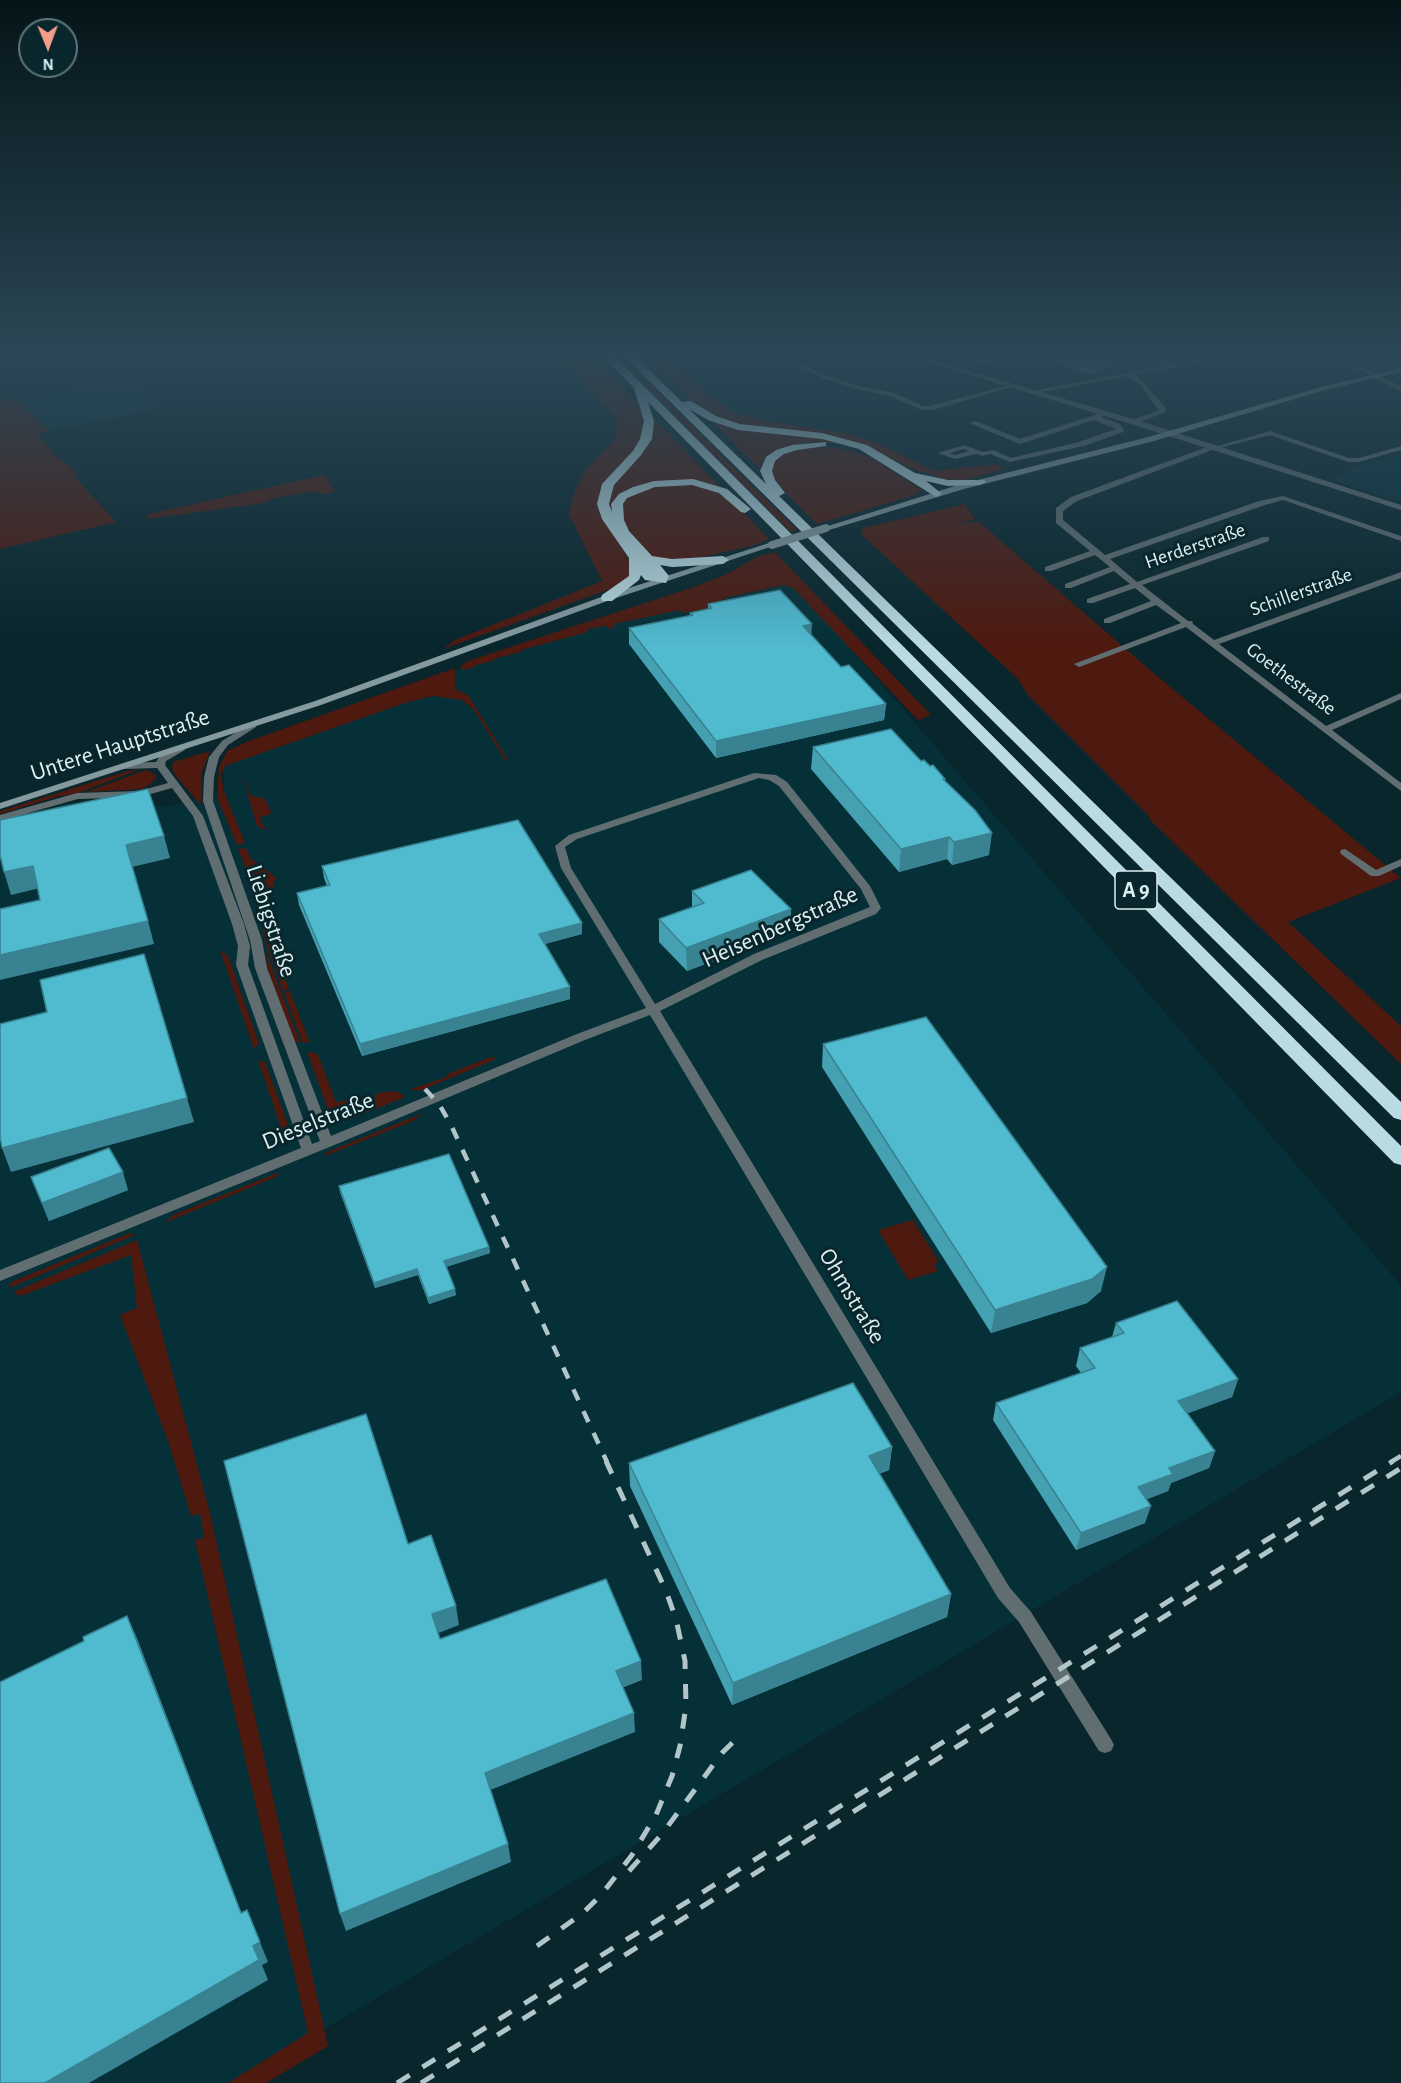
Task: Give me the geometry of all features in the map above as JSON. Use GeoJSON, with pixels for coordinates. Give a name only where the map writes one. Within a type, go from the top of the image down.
{"type":"FeatureCollection","features":[{"type":"Feature","properties":{"kind":"highway"},"geometry":{"type":"LineString","coordinates":[[637,453],[609,484],[604,492],[603,504],[608,519],[649,577],[662,580],[662,573],[624,532],[618,520],[616,509],[619,501],[629,492],[654,484],[683,482],[711,486],[731,496],[749,513],[780,529]]}},
{"type":"Feature","properties":{"kind":"highway","name":"A 9"},"geometry":{"type":"LineString","coordinates":[[705,453],[1401,1158]]}},
{"type":"Feature","properties":{"kind":"highway","name":"A 9"},"geometry":{"type":"LineString","coordinates":[[727,453],[1401,1113]]}},
{"type":"Feature","properties":{"kind":"highway"},"geometry":{"type":"LineString","coordinates":[[778,453],[770,459],[766,471],[769,480],[779,491],[779,504]]}},
{"type":"Feature","properties":{"kind":"highway"},"geometry":{"type":"LineString","coordinates":[[873,453],[939,493],[943,489],[932,480]]}},
{"type":"Feature","properties":{"kind":"highway"},"geometry":{"type":"LineString","coordinates":[[906,472],[948,483],[980,482]]}},
{"type":"Feature","properties":{"kind":"highway"},"geometry":{"type":"LineString","coordinates":[[607,598],[635,578],[635,558]]}},
{"type":"Feature","properties":{"kind":"highway"},"geometry":{"type":"LineString","coordinates":[[649,560],[672,563],[723,560]]}},
{"type":"Feature","properties":{"kind":"main road"},"geometry":{"type":"LineString","coordinates":[[939,493],[1093,453]]}},
{"type":"Feature","properties":{"kind":"main road","name":"Untere Hauptstraße"},"geometry":{"type":"LineString","coordinates":[[0,806],[379,682],[607,598],[939,493]]}},
{"type":"Feature","properties":{"kind":"street"},"geometry":{"type":"LineString","coordinates":[[993,453],[1010,460],[1040,453]]}},
{"type":"Feature","properties":{"kind":"street","name":"Goethestraße"},"geometry":{"type":"LineString","coordinates":[[1202,453],[1074,499],[1064,504],[1059,510],[1059,521],[1135,584],[1189,623],[1401,788]]}},
{"type":"Feature","properties":{"kind":"street"},"geometry":{"type":"LineString","coordinates":[[1232,453],[1401,508]]}},
{"type":"Feature","properties":{"kind":"street"},"geometry":{"type":"LineString","coordinates":[[1328,453],[1348,460],[1359,460],[1383,453]]}},
{"type":"Feature","properties":{"kind":"street"},"geometry":{"type":"LineString","coordinates":[[1103,559],[1262,503],[1283,498],[1401,539]]}},
{"type":"Feature","properties":{"kind":"street","name":"Herderstraße"},"geometry":{"type":"LineString","coordinates":[[1135,584],[1266,538]]}},
{"type":"Feature","properties":{"kind":"street"},"geometry":{"type":"LineString","coordinates":[[1048,569],[1095,552]]}},
{"type":"Feature","properties":{"kind":"street"},"geometry":{"type":"LineString","coordinates":[[1068,586],[1115,568]]}},
{"type":"Feature","properties":{"kind":"street","name":"Schillerstraße"},"geometry":{"type":"LineString","coordinates":[[1215,643],[1401,575]]}},
{"type":"Feature","properties":{"kind":"street"},"geometry":{"type":"LineString","coordinates":[[1090,601],[1135,584]]}},
{"type":"Feature","properties":{"kind":"street"},"geometry":{"type":"LineString","coordinates":[[1107,621],[1158,601]]}},
{"type":"Feature","properties":{"kind":"street"},"geometry":{"type":"LineString","coordinates":[[1079,664],[1189,623]]}},
{"type":"Feature","properties":{"kind":"street"},"geometry":{"type":"LineString","coordinates":[[1327,729],[1401,696]]}},
{"type":"Feature","properties":{"kind":"street","name":"Liebigstraße"},"geometry":{"type":"LineString","coordinates":[[253,725],[225,743],[214,758],[209,777],[208,801],[256,940],[261,968],[327,1143]]}},
{"type":"Feature","properties":{"kind":"street"},"geometry":{"type":"LineString","coordinates":[[124,766],[159,765],[162,759],[183,747]]}},
{"type":"Feature","properties":{"kind":"street","name":"Liebigstraße"},"geometry":{"type":"LineString","coordinates":[[159,765],[194,808],[214,857],[244,946],[242,965],[308,1150]]}},
{"type":"Feature","properties":{"kind":"street","name":"Heisenbergstraße"},"geometry":{"type":"LineString","coordinates":[[566,867],[560,846],[573,837],[746,779],[765,775],[783,784],[874,899],[876,908],[865,916],[758,957],[653,1010]]}},
{"type":"Feature","properties":{"kind":"street"},"geometry":{"type":"LineString","coordinates":[[0,818],[59,800],[92,794],[140,794],[174,784]]}},
{"type":"Feature","properties":{"kind":"street"},"geometry":{"type":"LineString","coordinates":[[1345,852],[1375,874],[1401,862]]}},
{"type":"Feature","properties":{"kind":"street","name":"Ohmstraße"},"geometry":{"type":"LineString","coordinates":[[566,867],[1004,1593],[1025,1617],[1105,1745]]}},
{"type":"Feature","properties":{"kind":"street","name":"Dieselstraße"},"geometry":{"type":"LineString","coordinates":[[0,1276],[581,1037],[653,1010]]}},
{"type":"Feature","properties":{"kind":"shaded area"},"geometry":{"type":"Polygon","coordinates":[[[0,453],[54,453],[76,473],[76,478],[116,522],[0,549],[0,453]]]}},
{"type":"Feature","properties":{"kind":"shaded area"},"geometry":{"type":"Polygon","coordinates":[[[602,453],[633,453],[609,478],[600,490],[599,498],[600,514],[629,560],[631,575],[620,585],[443,649],[455,640],[602,581],[569,514],[575,491],[585,471],[602,453]]]}},
{"type":"Feature","properties":{"kind":"shaded area"},"geometry":{"type":"Polygon","coordinates":[[[638,453],[688,453],[720,487],[697,481],[643,485],[610,509],[608,502],[610,489],[638,453]]]}},
{"type":"Feature","properties":{"kind":"shaded area"},"geometry":{"type":"Polygon","coordinates":[[[712,453],[719,453],[797,530],[791,532],[712,453]]]}},
{"type":"Feature","properties":{"kind":"shaded area"},"geometry":{"type":"Polygon","coordinates":[[[744,453],[772,453],[761,463],[760,469],[744,453]]]}},
{"type":"Feature","properties":{"kind":"shaded area"},"geometry":{"type":"Polygon","coordinates":[[[785,453],[858,453],[868,456],[922,490],[912,496],[817,524],[781,488],[771,474],[772,464],[785,453]]]}},
{"type":"Feature","properties":{"kind":"shaded area"},"geometry":{"type":"Polygon","coordinates":[[[880,453],[898,453],[935,471],[995,464],[1006,469],[964,480],[943,479],[908,467],[880,453]]]}},
{"type":"Feature","properties":{"kind":"shaded area"},"geometry":{"type":"Polygon","coordinates":[[[1401,453],[1401,502],[1332,480],[1354,467],[1401,453]]]}},
{"type":"Feature","properties":{"kind":"shaded area"},"geometry":{"type":"Polygon","coordinates":[[[324,475],[335,492],[322,494],[315,491],[274,498],[264,503],[146,519],[149,514],[324,475]]]}},
{"type":"Feature","properties":{"kind":"shaded area"},"geometry":{"type":"Polygon","coordinates":[[[676,483],[708,487],[728,496],[769,539],[755,545],[685,561],[653,557],[633,536],[623,520],[621,504],[625,498],[650,486],[676,483]]]}},
{"type":"Feature","properties":{"kind":"shaded area"},"geometry":{"type":"Polygon","coordinates":[[[965,504],[975,520],[953,523],[979,522],[1157,676],[1401,878],[1288,922],[1401,1026],[1401,1064],[1150,820],[1150,817],[1028,695],[1018,679],[861,534],[863,528],[965,504]]]}},
{"type":"Feature","properties":{"kind":"shaded area"},"geometry":{"type":"Polygon","coordinates":[[[775,552],[931,715],[918,720],[793,588],[784,585],[728,597],[723,600],[721,606],[682,613],[680,610],[614,624],[615,627],[608,629],[606,626],[588,629],[588,632],[521,650],[521,652],[476,665],[476,667],[463,670],[460,667],[468,661],[694,587],[725,575],[757,557],[775,552]]]}},
{"type":"Feature","properties":{"kind":"shaded area"},"geometry":{"type":"Polygon","coordinates":[[[784,585],[793,587],[833,628],[1401,1286],[1401,1392],[233,2083],[0,2083],[0,824],[68,803],[137,802],[165,807],[224,792],[223,769],[233,756],[420,686],[474,663],[572,631],[784,585]]]}},
{"type":"Feature","properties":{"kind":"shaded area"},"geometry":{"type":"Polygon","coordinates":[[[455,668],[455,689],[468,695],[508,760],[505,760],[474,710],[462,700],[433,696],[405,703],[225,766],[221,775],[224,791],[245,843],[237,845],[217,798],[219,767],[227,751],[249,741],[455,668]]]}},
{"type":"Feature","properties":{"kind":"shaded area"},"geometry":{"type":"Polygon","coordinates":[[[210,751],[202,772],[201,805],[175,775],[172,768],[173,762],[210,751]]]}},
{"type":"Feature","properties":{"kind":"shaded area"},"geometry":{"type":"Polygon","coordinates":[[[141,769],[78,793],[56,797],[0,814],[0,811],[141,769]]]}},
{"type":"Feature","properties":{"kind":"shaded area"},"geometry":{"type":"Polygon","coordinates":[[[146,770],[156,775],[156,779],[143,789],[86,792],[146,770]]]}},
{"type":"Feature","properties":{"kind":"shaded area"},"geometry":{"type":"Polygon","coordinates":[[[242,775],[250,795],[265,799],[271,812],[271,814],[260,817],[264,828],[276,828],[262,829],[257,826],[242,775]]]}},
{"type":"Feature","properties":{"kind":"shaded area"},"geometry":{"type":"Polygon","coordinates":[[[246,848],[250,858],[277,878],[273,883],[275,887],[269,888],[249,876],[238,849],[246,848]]]}},
{"type":"Feature","properties":{"kind":"shaded area"},"geometry":{"type":"Polygon","coordinates":[[[266,913],[264,923],[289,989],[283,991],[266,944],[260,919],[261,914],[266,913]]]}},
{"type":"Feature","properties":{"kind":"shaded area"},"geometry":{"type":"Polygon","coordinates":[[[265,949],[300,1043],[294,1041],[268,970],[265,949]]]}},
{"type":"Feature","properties":{"kind":"shaded area"},"geometry":{"type":"Polygon","coordinates":[[[220,950],[228,956],[259,1043],[254,1049],[220,950]]]}},
{"type":"Feature","properties":{"kind":"shaded area"},"geometry":{"type":"Polygon","coordinates":[[[290,991],[310,1043],[302,1042],[284,992],[290,991]]]}},
{"type":"Feature","properties":{"kind":"shaded area"},"geometry":{"type":"Polygon","coordinates":[[[307,1052],[316,1053],[319,1057],[336,1102],[346,1100],[350,1107],[374,1101],[377,1093],[395,1091],[404,1095],[403,1098],[355,1117],[334,1116],[329,1112],[307,1052]]]}},
{"type":"Feature","properties":{"kind":"shaded area"},"geometry":{"type":"Polygon","coordinates":[[[495,1057],[494,1060],[419,1091],[410,1089],[444,1078],[450,1073],[495,1057]]]}},
{"type":"Feature","properties":{"kind":"shaded area"},"geometry":{"type":"Polygon","coordinates":[[[258,1060],[265,1062],[290,1130],[285,1132],[281,1128],[258,1060]]]}},
{"type":"Feature","properties":{"kind":"shaded area"},"geometry":{"type":"Polygon","coordinates":[[[423,1113],[413,1121],[325,1156],[325,1153],[423,1113]]]}},
{"type":"Feature","properties":{"kind":"shaded area"},"geometry":{"type":"Polygon","coordinates":[[[280,1172],[276,1177],[164,1223],[173,1215],[280,1172]]]}},
{"type":"Feature","properties":{"kind":"shaded area"},"geometry":{"type":"Polygon","coordinates":[[[913,1220],[939,1262],[934,1264],[938,1271],[908,1280],[878,1230],[913,1220]]]}},
{"type":"Feature","properties":{"kind":"shaded area"},"geometry":{"type":"Polygon","coordinates":[[[130,1233],[135,1235],[9,1288],[11,1282],[130,1233]]]}},
{"type":"Feature","properties":{"kind":"shaded area"},"geometry":{"type":"Polygon","coordinates":[[[137,1240],[210,1513],[328,2046],[266,2083],[228,2083],[308,2033],[195,1540],[204,1538],[200,1514],[191,1516],[168,1441],[120,1315],[137,1308],[131,1255],[20,1296],[13,1292],[137,1240]]]}},
{"type":"Feature","properties":{"kind":"building"},"geometry":{"type":"Polygon","coordinates":[[[780,590],[812,624],[803,626],[841,667],[849,665],[886,704],[716,741],[629,628],[693,615],[690,613],[712,608],[708,604],[780,590]]]}},
{"type":"Feature","properties":{"kind":"building"},"geometry":{"type":"Polygon","coordinates":[[[891,729],[921,761],[924,760],[930,766],[933,765],[945,779],[943,779],[975,810],[992,833],[954,842],[949,837],[901,849],[813,747],[891,729]]]}},
{"type":"Feature","properties":{"kind":"building"},"geometry":{"type":"Polygon","coordinates":[[[148,789],[164,836],[126,845],[148,921],[0,955],[0,909],[40,900],[33,866],[4,872],[0,855],[0,820],[148,789]]]}},
{"type":"Feature","properties":{"kind":"building"},"geometry":{"type":"Polygon","coordinates":[[[518,820],[582,923],[539,934],[570,987],[360,1044],[297,893],[330,885],[322,866],[518,820]]]}},
{"type":"Feature","properties":{"kind":"building"},"geometry":{"type":"Polygon","coordinates":[[[751,870],[791,909],[686,948],[659,919],[704,903],[692,891],[751,870]]]}},
{"type":"Feature","properties":{"kind":"building"},"geometry":{"type":"Polygon","coordinates":[[[144,954],[187,1098],[2,1148],[0,1136],[0,1024],[47,1012],[40,980],[144,954]]]}},
{"type":"Feature","properties":{"kind":"building"},"geometry":{"type":"Polygon","coordinates":[[[926,1017],[1107,1267],[1092,1279],[995,1310],[823,1044],[926,1017]]]}},
{"type":"Feature","properties":{"kind":"building"},"geometry":{"type":"Polygon","coordinates":[[[109,1148],[123,1172],[42,1203],[31,1177],[109,1148]]]}},
{"type":"Feature","properties":{"kind":"building"},"geometry":{"type":"Polygon","coordinates":[[[449,1154],[489,1247],[444,1261],[455,1289],[428,1298],[417,1269],[374,1283],[339,1186],[449,1154]]]}},
{"type":"Feature","properties":{"kind":"building"},"geometry":{"type":"Polygon","coordinates":[[[1177,1301],[1238,1379],[1178,1401],[1215,1451],[1169,1468],[1173,1474],[1138,1487],[1151,1506],[1081,1533],[996,1403],[1095,1368],[1080,1348],[1124,1333],[1116,1323],[1177,1301]]]}},
{"type":"Feature","properties":{"kind":"building"},"geometry":{"type":"Polygon","coordinates":[[[853,1383],[892,1447],[869,1456],[951,1594],[733,1683],[629,1463],[853,1383]]]}},
{"type":"Feature","properties":{"kind":"building"},"geometry":{"type":"Polygon","coordinates":[[[366,1414],[408,1544],[431,1535],[456,1606],[432,1614],[440,1639],[606,1579],[641,1661],[616,1671],[634,1713],[485,1773],[508,1844],[340,1914],[224,1461],[366,1414]]]}},
{"type":"Feature","properties":{"kind":"building"},"geometry":{"type":"Polygon","coordinates":[[[127,1616],[241,1913],[247,1910],[260,1942],[253,1946],[259,1960],[45,2083],[0,2083],[0,1682],[84,1641],[83,1637],[127,1616]]]}},
{"type":"Feature","properties":{"kind":"railway"},"geometry":{"type":"LineString","coordinates":[[425,1089],[439,1104],[451,1125],[607,1462]]}},
{"type":"Feature","properties":{"kind":"railway"},"geometry":{"type":"LineString","coordinates":[[1391,1462],[1401,1456]]}},
{"type":"Feature","properties":{"kind":"railway"},"geometry":{"type":"LineString","coordinates":[[537,1946],[583,1913],[602,1894],[632,1855],[656,1815],[672,1776],[680,1746],[686,1706],[685,1661],[676,1619],[666,1591],[606,1461]]}},
{"type":"Feature","properties":{"kind":"railway"},"geometry":{"type":"LineString","coordinates":[[397,2083],[1393,1461]]}},
{"type":"Feature","properties":{"kind":"railway"},"geometry":{"type":"LineString","coordinates":[[421,2083],[1401,1468]]}},
{"type":"Feature","properties":{"kind":"railway"},"geometry":{"type":"LineString","coordinates":[[629,1871],[662,1834],[722,1753],[743,1732]]}}]}
